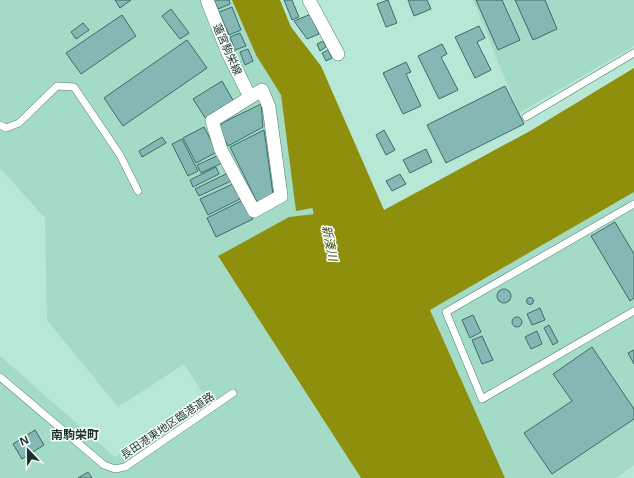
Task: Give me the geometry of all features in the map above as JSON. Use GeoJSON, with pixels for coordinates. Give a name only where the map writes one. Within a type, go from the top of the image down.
{"type":"FeatureCollection","features":[{"type":"Feature","properties":{"kind":"street","name":"蓮宮駒栄線"},"geometry":{"type":"LineString","coordinates":[[207,0],[228,53],[250,97]]}},
{"type":"Feature","properties":{"kind":"street"},"geometry":{"type":"LineString","coordinates":[[309,0],[338,54]]}},
{"type":"Feature","properties":{"kind":"street"},"geometry":{"type":"LineString","coordinates":[[262,90],[270,107],[281,196],[254,211],[221,150],[212,121],[250,97],[262,90]]}},
{"type":"Feature","properties":{"kind":"lane"},"geometry":{"type":"LineString","coordinates":[[526,117],[634,53]]}},
{"type":"Feature","properties":{"kind":"lane"},"geometry":{"type":"LineString","coordinates":[[0,125],[6,128],[19,123],[57,86],[74,87],[120,155],[138,191]]}},
{"type":"Feature","properties":{"kind":"lane"},"geometry":{"type":"LineString","coordinates":[[634,204],[446,312],[482,398],[634,311]]}},
{"type":"Feature","properties":{"kind":"lane","name":"長田港東地区臨港道路"},"geometry":{"type":"LineString","coordinates":[[0,377],[104,465],[115,469],[125,467],[233,393]]}},
{"type":"Feature","properties":{"kind":"shaded area"},"geometry":{"type":"Polygon","coordinates":[[[0,0],[232,0],[256,55],[281,95],[296,210],[329,205],[331,212],[289,217],[218,256],[361,478],[0,478],[0,356],[115,457],[206,398],[184,364],[118,407],[47,320],[45,218],[0,168],[0,0]]]}},
{"type":"Feature","properties":{"kind":"shaded area"},"geometry":{"type":"Polygon","coordinates":[[[473,0],[634,0],[634,46],[519,113],[473,0]]]}},
{"type":"Feature","properties":{"kind":"shaded area"},"geometry":{"type":"Polygon","coordinates":[[[634,192],[634,465],[616,478],[505,478],[430,310],[634,192]]]}},
{"type":"Feature","properties":{"kind":"water"},"geometry":{"type":"Polygon","coordinates":[[[232,0],[280,0],[291,27],[321,66],[384,210],[530,131],[634,68],[634,192],[430,310],[505,478],[361,478],[218,256],[289,217],[331,212],[329,205],[296,211],[281,95],[256,55],[232,0]]]}},
{"type":"Feature","properties":{"kind":"building"},"geometry":{"type":"Polygon","coordinates":[[[115,0],[131,0],[120,8],[115,0]]]}},
{"type":"Feature","properties":{"kind":"building"},"geometry":{"type":"Polygon","coordinates":[[[214,0],[229,0],[230,4],[218,9],[214,0]]]}},
{"type":"Feature","properties":{"kind":"building"},"geometry":{"type":"Polygon","coordinates":[[[284,0],[292,0],[299,17],[292,20],[284,0]]]}},
{"type":"Feature","properties":{"kind":"building"},"geometry":{"type":"Polygon","coordinates":[[[388,0],[397,23],[386,27],[377,4],[388,0]]]}},
{"type":"Feature","properties":{"kind":"building"},"geometry":{"type":"Polygon","coordinates":[[[408,0],[427,0],[431,9],[414,16],[408,0]]]}},
{"type":"Feature","properties":{"kind":"building"},"geometry":{"type":"Polygon","coordinates":[[[476,0],[502,0],[520,40],[498,50],[476,0]]]}},
{"type":"Feature","properties":{"kind":"building"},"geometry":{"type":"Polygon","coordinates":[[[515,0],[545,0],[557,29],[533,40],[515,0]]]}},
{"type":"Feature","properties":{"kind":"building"},"geometry":{"type":"Polygon","coordinates":[[[232,7],[241,30],[229,35],[219,12],[232,7]]]}},
{"type":"Feature","properties":{"kind":"building"},"geometry":{"type":"Polygon","coordinates":[[[171,9],[189,33],[180,39],[162,16],[171,9]]]}},
{"type":"Feature","properties":{"kind":"building"},"geometry":{"type":"Polygon","coordinates":[[[311,14],[319,34],[307,39],[294,21],[311,14]]]}},
{"type":"Feature","properties":{"kind":"building"},"geometry":{"type":"Polygon","coordinates":[[[122,15],[136,36],[81,74],[66,53],[122,15]]]}},
{"type":"Feature","properties":{"kind":"building"},"geometry":{"type":"Polygon","coordinates":[[[83,23],[89,30],[76,39],[71,32],[83,23]]]}},
{"type":"Feature","properties":{"kind":"building"},"geometry":{"type":"Polygon","coordinates":[[[479,26],[485,38],[477,42],[491,70],[475,78],[455,37],[479,26]]]}},
{"type":"Feature","properties":{"kind":"building"},"geometry":{"type":"Polygon","coordinates":[[[240,33],[246,46],[235,50],[230,37],[240,33]]]}},
{"type":"Feature","properties":{"kind":"building"},"geometry":{"type":"Polygon","coordinates":[[[187,40],[207,68],[123,126],[104,98],[187,40]]]}},
{"type":"Feature","properties":{"kind":"building"},"geometry":{"type":"Polygon","coordinates":[[[323,41],[326,47],[320,51],[317,44],[323,41]]]}},
{"type":"Feature","properties":{"kind":"building"},"geometry":{"type":"Polygon","coordinates":[[[442,44],[447,54],[441,57],[458,90],[439,99],[418,56],[442,44]]]}},
{"type":"Feature","properties":{"kind":"building"},"geometry":{"type":"Polygon","coordinates":[[[248,49],[253,61],[245,65],[240,52],[248,49]]]}},
{"type":"Feature","properties":{"kind":"building"},"geometry":{"type":"Polygon","coordinates":[[[328,50],[332,58],[326,61],[322,53],[328,50]]]}},
{"type":"Feature","properties":{"kind":"building"},"geometry":{"type":"Polygon","coordinates":[[[406,62],[411,72],[406,74],[421,106],[403,114],[383,73],[406,62]]]}},
{"type":"Feature","properties":{"kind":"building"},"geometry":{"type":"Polygon","coordinates":[[[222,81],[234,102],[206,119],[193,99],[222,81]]]}},
{"type":"Feature","properties":{"kind":"building"},"geometry":{"type":"Polygon","coordinates":[[[505,86],[524,124],[446,163],[427,125],[505,86]]]}},
{"type":"Feature","properties":{"kind":"building"},"geometry":{"type":"Polygon","coordinates":[[[261,104],[263,127],[228,146],[219,129],[222,123],[261,104]]]}},
{"type":"Feature","properties":{"kind":"building"},"geometry":{"type":"Polygon","coordinates":[[[204,127],[217,152],[196,163],[183,138],[204,127]]]}},
{"type":"Feature","properties":{"kind":"building"},"geometry":{"type":"Polygon","coordinates":[[[264,130],[273,194],[257,202],[230,147],[264,130]]]}},
{"type":"Feature","properties":{"kind":"building"},"geometry":{"type":"Polygon","coordinates":[[[384,130],[395,150],[386,155],[376,135],[384,130]]]}},
{"type":"Feature","properties":{"kind":"building"},"geometry":{"type":"Polygon","coordinates":[[[162,137],[166,143],[142,157],[139,151],[162,137]]]}},
{"type":"Feature","properties":{"kind":"building"},"geometry":{"type":"Polygon","coordinates":[[[182,139],[198,171],[188,176],[172,144],[182,139]]]}},
{"type":"Feature","properties":{"kind":"building"},"geometry":{"type":"Polygon","coordinates":[[[426,149],[432,162],[410,173],[403,160],[426,149]]]}},
{"type":"Feature","properties":{"kind":"building"},"geometry":{"type":"Polygon","coordinates":[[[219,155],[222,163],[201,173],[197,165],[219,155]]]}},
{"type":"Feature","properties":{"kind":"building"},"geometry":{"type":"Polygon","coordinates":[[[216,167],[219,174],[193,187],[190,180],[216,167]]]}},
{"type":"Feature","properties":{"kind":"building"},"geometry":{"type":"Polygon","coordinates":[[[228,173],[231,181],[199,196],[195,189],[228,173]]]}},
{"type":"Feature","properties":{"kind":"building"},"geometry":{"type":"Polygon","coordinates":[[[400,174],[406,184],[392,191],[386,181],[400,174]]]}},
{"type":"Feature","properties":{"kind":"building"},"geometry":{"type":"Polygon","coordinates":[[[235,183],[242,198],[208,215],[200,199],[235,183]]]}},
{"type":"Feature","properties":{"kind":"building"},"geometry":{"type":"Polygon","coordinates":[[[243,200],[253,219],[216,237],[207,218],[243,200]]]}},
{"type":"Feature","properties":{"kind":"building"},"geometry":{"type":"Polygon","coordinates":[[[615,222],[634,254],[634,298],[630,301],[591,236],[615,222]]]}},
{"type":"Feature","properties":{"kind":"building"},"geometry":{"type":"Polygon","coordinates":[[[501,289],[507,289],[511,293],[511,299],[507,303],[501,303],[497,299],[497,293],[501,289]]]}},
{"type":"Feature","properties":{"kind":"building"},"geometry":{"type":"Polygon","coordinates":[[[530,297],[533,298],[533,304],[530,305],[527,304],[526,301],[527,298],[530,297]]]}},
{"type":"Feature","properties":{"kind":"building"},"geometry":{"type":"Polygon","coordinates":[[[540,308],[545,320],[532,325],[527,314],[540,308]]]}},
{"type":"Feature","properties":{"kind":"building"},"geometry":{"type":"Polygon","coordinates":[[[473,315],[481,332],[470,338],[462,320],[473,315]]]}},
{"type":"Feature","properties":{"kind":"building"},"geometry":{"type":"Polygon","coordinates":[[[515,317],[519,317],[522,322],[519,327],[515,327],[512,324],[512,320],[515,317]]]}},
{"type":"Feature","properties":{"kind":"building"},"geometry":{"type":"Polygon","coordinates":[[[549,325],[558,342],[553,345],[544,328],[549,325]]]}},
{"type":"Feature","properties":{"kind":"building"},"geometry":{"type":"Polygon","coordinates":[[[537,331],[542,344],[531,349],[525,337],[537,331]]]}},
{"type":"Feature","properties":{"kind":"building"},"geometry":{"type":"Polygon","coordinates":[[[482,336],[493,360],[482,364],[472,340],[482,336]]]}},
{"type":"Feature","properties":{"kind":"building"},"geometry":{"type":"Polygon","coordinates":[[[592,347],[634,409],[634,419],[552,474],[524,433],[572,401],[553,374],[592,347]]]}},
{"type":"Feature","properties":{"kind":"building"},"geometry":{"type":"Polygon","coordinates":[[[634,350],[634,364],[628,353],[634,350]]]}},
{"type":"Feature","properties":{"kind":"building"},"geometry":{"type":"Polygon","coordinates":[[[35,430],[44,445],[22,459],[13,444],[35,430]]]}},
{"type":"Feature","properties":{"kind":"building"},"geometry":{"type":"Polygon","coordinates":[[[88,472],[92,478],[78,478],[88,472]]]}},
{"type":"Feature","properties":{"kind":"waterway","name":"新湊川"},"geometry":{"type":"LineString","coordinates":[[317,179],[330,240]]}},
{"type":"Feature","properties":{"kind":"district","name":"南駒栄町"},"geometry":{"type":"Point","coordinates":[75,434]}}]}
